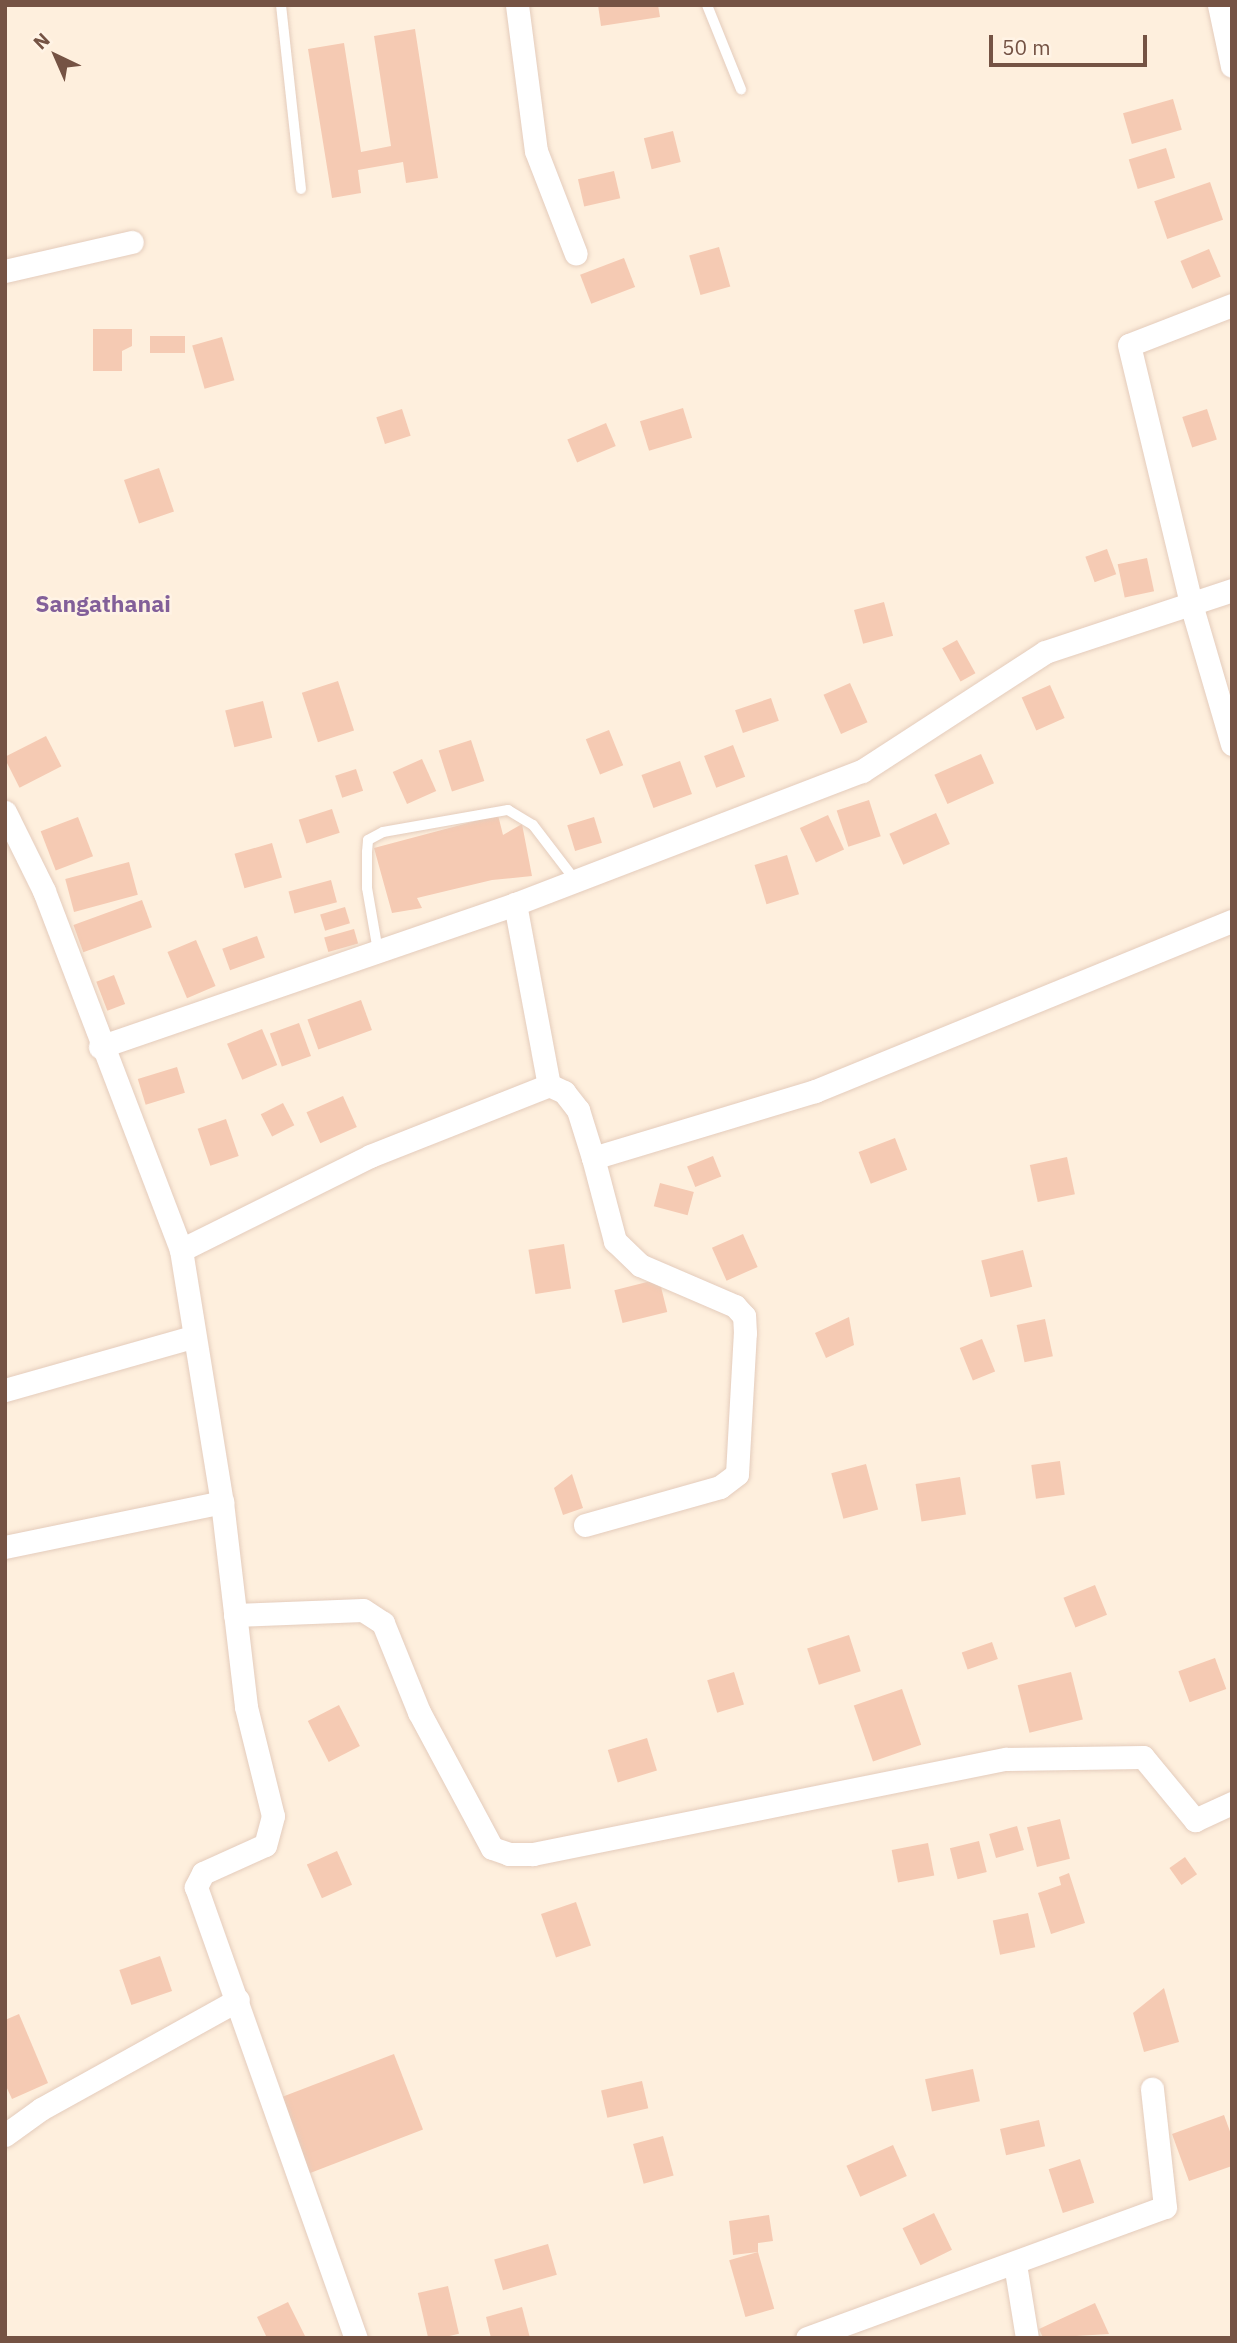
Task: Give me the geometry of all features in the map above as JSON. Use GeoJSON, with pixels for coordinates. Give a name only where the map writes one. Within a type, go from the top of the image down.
{"type":"FeatureCollection","features":[{"type":"Feature","properties":{"kind":"street"},"geometry":{"type":"LineString","coordinates":[[517,5],[536,151],[576,254]]}},
{"type":"Feature","properties":{"kind":"street"},"geometry":{"type":"LineString","coordinates":[[1219,5],[1232,66]]}},
{"type":"Feature","properties":{"kind":"street"},"geometry":{"type":"LineString","coordinates":[[5,271],[132,242]]}},
{"type":"Feature","properties":{"kind":"street"},"geometry":{"type":"LineString","coordinates":[[1232,305],[1129,345],[1191,604],[1232,744]]}},
{"type":"Feature","properties":{"kind":"street"},"geometry":{"type":"LineString","coordinates":[[100,1047],[515,904],[862,771],[1045,652],[1232,590]]}},
{"type":"Feature","properties":{"kind":"street"},"geometry":{"type":"LineString","coordinates":[[5,812],[44,891],[100,1047],[181,1250],[192,1337],[222,1502],[246,1707],[272,1816],[265,1845],[203,1873],[196,1887],[356,2338]]}},
{"type":"Feature","properties":{"kind":"street"},"geometry":{"type":"LineString","coordinates":[[515,904],[549,1085]]}},
{"type":"Feature","properties":{"kind":"street"},"geometry":{"type":"LineString","coordinates":[[593,1158],[815,1091],[1232,921]]}},
{"type":"Feature","properties":{"kind":"street"},"geometry":{"type":"LineString","coordinates":[[181,1250],[370,1156],[549,1085],[564,1092],[578,1110],[615,1241],[640,1265],[735,1306],[744,1316],[746,1333],[737,1474],[720,1487],[585,1525]]}},
{"type":"Feature","properties":{"kind":"street"},"geometry":{"type":"LineString","coordinates":[[5,1390],[192,1337]]}},
{"type":"Feature","properties":{"kind":"street"},"geometry":{"type":"LineString","coordinates":[[5,1547],[222,1502]]}},
{"type":"Feature","properties":{"kind":"street"},"geometry":{"type":"LineString","coordinates":[[235,1615],[363,1610],[383,1623],[419,1712],[492,1847],[509,1854],[533,1854],[1006,1759],[1143,1757],[1195,1820],[1232,1803]]}},
{"type":"Feature","properties":{"kind":"street"},"geometry":{"type":"LineString","coordinates":[[5,2135],[41,2109],[238,2000]]}},
{"type":"Feature","properties":{"kind":"street"},"geometry":{"type":"LineString","coordinates":[[807,2338],[1166,2207],[1152,2089]]}},
{"type":"Feature","properties":{"kind":"street"},"geometry":{"type":"LineString","coordinates":[[1015,2264],[1027,2338]]}},
{"type":"Feature","properties":{"kind":"lane"},"geometry":{"type":"LineString","coordinates":[[281,5],[301,188]]}},
{"type":"Feature","properties":{"kind":"lane"},"geometry":{"type":"LineString","coordinates":[[707,5],[741,89]]}},
{"type":"Feature","properties":{"kind":"lane"},"geometry":{"type":"LineString","coordinates":[[378,951],[367,888],[367,852],[368,840],[383,832],[508,810],[533,825],[575,880]]}},
{"type":"Feature","properties":{"kind":"building"},"geometry":{"type":"Polygon","coordinates":[[[598,5],[658,5],[660,17],[601,26],[598,5]]]}},
{"type":"Feature","properties":{"kind":"building"},"geometry":{"type":"Polygon","coordinates":[[[415,29],[438,178],[406,183],[403,162],[358,170],[361,193],[332,198],[308,49],[344,43],[361,152],[391,146],[374,36],[415,29]]]}},
{"type":"Feature","properties":{"kind":"building"},"geometry":{"type":"Polygon","coordinates":[[[1173,99],[1182,130],[1132,144],[1123,113],[1173,99]]]}},
{"type":"Feature","properties":{"kind":"building"},"geometry":{"type":"Polygon","coordinates":[[[673,131],[681,162],[652,169],[644,138],[673,131]]]}},
{"type":"Feature","properties":{"kind":"building"},"geometry":{"type":"Polygon","coordinates":[[[1166,148],[1175,178],[1138,189],[1129,159],[1166,148]]]}},
{"type":"Feature","properties":{"kind":"building"},"geometry":{"type":"Polygon","coordinates":[[[614,171],[620,198],[584,207],[578,179],[614,171]]]}},
{"type":"Feature","properties":{"kind":"building"},"geometry":{"type":"Polygon","coordinates":[[[1210,182],[1223,220],[1167,239],[1154,201],[1210,182]]]}},
{"type":"Feature","properties":{"kind":"building"},"geometry":{"type":"Polygon","coordinates":[[[719,247],[730,286],[701,295],[689,256],[719,247]]]}},
{"type":"Feature","properties":{"kind":"building"},"geometry":{"type":"Polygon","coordinates":[[[1209,249],[1221,277],[1192,289],[1180,261],[1209,249]]]}},
{"type":"Feature","properties":{"kind":"building"},"geometry":{"type":"Polygon","coordinates":[[[624,258],[635,287],[591,304],[580,275],[624,258]]]}},
{"type":"Feature","properties":{"kind":"building"},"geometry":{"type":"Polygon","coordinates":[[[93,329],[132,329],[132,346],[122,351],[122,371],[93,371],[93,329]]]}},
{"type":"Feature","properties":{"kind":"building"},"geometry":{"type":"Polygon","coordinates":[[[150,336],[185,336],[185,353],[150,353],[150,336]]]}},
{"type":"Feature","properties":{"kind":"building"},"geometry":{"type":"Polygon","coordinates":[[[222,337],[234,380],[205,389],[192,346],[222,337]]]}},
{"type":"Feature","properties":{"kind":"building"},"geometry":{"type":"Polygon","coordinates":[[[683,408],[692,438],[649,451],[640,421],[683,408]]]}},
{"type":"Feature","properties":{"kind":"building"},"geometry":{"type":"Polygon","coordinates":[[[402,409],[411,436],[385,444],[376,417],[402,409]]]}},
{"type":"Feature","properties":{"kind":"building"},"geometry":{"type":"Polygon","coordinates":[[[1207,409],[1217,439],[1192,447],[1182,417],[1207,409]]]}},
{"type":"Feature","properties":{"kind":"building"},"geometry":{"type":"Polygon","coordinates":[[[606,423],[616,446],[577,462],[567,439],[606,423]]]}},
{"type":"Feature","properties":{"kind":"building"},"geometry":{"type":"Polygon","coordinates":[[[159,468],[174,511],[139,524],[124,480],[159,468]]]}},
{"type":"Feature","properties":{"kind":"building"},"geometry":{"type":"Polygon","coordinates":[[[1107,549],[1116,574],[1095,582],[1085,557],[1107,549]]]}},
{"type":"Feature","properties":{"kind":"building"},"geometry":{"type":"Polygon","coordinates":[[[1147,558],[1154,591],[1125,597],[1118,564],[1147,558]]]}},
{"type":"Feature","properties":{"kind":"building"},"geometry":{"type":"Polygon","coordinates":[[[884,602],[893,636],[863,644],[854,610],[884,602]]]}},
{"type":"Feature","properties":{"kind":"building"},"geometry":{"type":"Polygon","coordinates":[[[957,640],[975,673],[961,681],[942,648],[957,640]]]}},
{"type":"Feature","properties":{"kind":"building"},"geometry":{"type":"Polygon","coordinates":[[[338,681],[354,730],[318,742],[302,693],[338,681]]]}},
{"type":"Feature","properties":{"kind":"building"},"geometry":{"type":"Polygon","coordinates":[[[850,683],[867,722],[841,734],[824,695],[850,683]]]}},
{"type":"Feature","properties":{"kind":"building"},"geometry":{"type":"Polygon","coordinates":[[[1050,685],[1065,718],[1036,730],[1022,698],[1050,685]]]}},
{"type":"Feature","properties":{"kind":"building"},"geometry":{"type":"Polygon","coordinates":[[[771,698],[779,721],[743,733],[735,710],[771,698]]]}},
{"type":"Feature","properties":{"kind":"building"},"geometry":{"type":"Polygon","coordinates":[[[263,701],[272,738],[234,747],[225,710],[263,701]]]}},
{"type":"Feature","properties":{"kind":"building"},"geometry":{"type":"Polygon","coordinates":[[[609,730],[623,765],[600,775],[586,739],[609,730]]]}},
{"type":"Feature","properties":{"kind":"building"},"geometry":{"type":"Polygon","coordinates":[[[46,736],[61,766],[20,788],[5,757],[46,736]]]}},
{"type":"Feature","properties":{"kind":"building"},"geometry":{"type":"Polygon","coordinates":[[[471,740],[484,781],[452,791],[439,751],[471,740]]]}},
{"type":"Feature","properties":{"kind":"building"},"geometry":{"type":"Polygon","coordinates":[[[733,745],[745,777],[716,788],[704,756],[733,745]]]}},
{"type":"Feature","properties":{"kind":"building"},"geometry":{"type":"Polygon","coordinates":[[[981,754],[994,783],[947,804],[934,775],[981,754]]]}},
{"type":"Feature","properties":{"kind":"building"},"geometry":{"type":"Polygon","coordinates":[[[422,759],[436,791],[407,804],[393,772],[422,759]]]}},
{"type":"Feature","properties":{"kind":"building"},"geometry":{"type":"Polygon","coordinates":[[[680,761],[692,794],[653,808],[641,775],[680,761]]]}},
{"type":"Feature","properties":{"kind":"building"},"geometry":{"type":"Polygon","coordinates":[[[356,769],[363,791],[342,798],[335,776],[356,769]]]}},
{"type":"Feature","properties":{"kind":"building"},"geometry":{"type":"Polygon","coordinates":[[[869,800],[881,836],[848,847],[837,811],[869,800]]]}},
{"type":"Feature","properties":{"kind":"building"},"geometry":{"type":"Polygon","coordinates":[[[332,809],[340,833],[306,844],[299,820],[332,809]]]}},
{"type":"Feature","properties":{"kind":"building"},"geometry":{"type":"Polygon","coordinates":[[[936,813],[950,844],[903,865],[889,834],[936,813]]]}},
{"type":"Feature","properties":{"kind":"building"},"geometry":{"type":"Polygon","coordinates":[[[498,815],[503,835],[522,824],[532,876],[492,880],[417,898],[422,908],[392,913],[374,848],[498,815]]]}},
{"type":"Feature","properties":{"kind":"building"},"geometry":{"type":"Polygon","coordinates":[[[828,815],[844,849],[816,863],[800,828],[828,815]]]}},
{"type":"Feature","properties":{"kind":"building"},"geometry":{"type":"Polygon","coordinates":[[[78,817],[93,856],[56,871],[41,831],[78,817]]]}},
{"type":"Feature","properties":{"kind":"building"},"geometry":{"type":"Polygon","coordinates":[[[594,817],[602,843],[575,851],[567,825],[594,817]]]}},
{"type":"Feature","properties":{"kind":"building"},"geometry":{"type":"Polygon","coordinates":[[[272,843],[282,878],[244,888],[235,854],[272,843]]]}},
{"type":"Feature","properties":{"kind":"building"},"geometry":{"type":"Polygon","coordinates":[[[787,855],[799,894],[766,904],[754,865],[787,855]]]}},
{"type":"Feature","properties":{"kind":"building"},"geometry":{"type":"Polygon","coordinates":[[[129,862],[138,895],[74,912],[65,879],[129,862]]]}},
{"type":"Feature","properties":{"kind":"building"},"geometry":{"type":"Polygon","coordinates":[[[331,880],[337,902],[294,914],[288,891],[331,880]]]}},
{"type":"Feature","properties":{"kind":"building"},"geometry":{"type":"Polygon","coordinates":[[[142,900],[152,927],[83,952],[73,925],[142,900]]]}},
{"type":"Feature","properties":{"kind":"building"},"geometry":{"type":"Polygon","coordinates":[[[345,907],[350,923],[325,931],[320,915],[345,907]]]}},
{"type":"Feature","properties":{"kind":"building"},"geometry":{"type":"Polygon","coordinates":[[[354,929],[358,943],[328,952],[324,938],[354,929]]]}},
{"type":"Feature","properties":{"kind":"building"},"geometry":{"type":"Polygon","coordinates":[[[257,936],[265,958],[230,970],[222,949],[257,936]]]}},
{"type":"Feature","properties":{"kind":"building"},"geometry":{"type":"Polygon","coordinates":[[[196,940],[216,986],[187,998],[167,952],[196,940]]]}},
{"type":"Feature","properties":{"kind":"building"},"geometry":{"type":"Polygon","coordinates":[[[114,975],[125,1004],[107,1011],[96,982],[114,975]]]}},
{"type":"Feature","properties":{"kind":"building"},"geometry":{"type":"Polygon","coordinates":[[[361,1000],[372,1030],[318,1050],[307,1019],[361,1000]]]}},
{"type":"Feature","properties":{"kind":"building"},"geometry":{"type":"Polygon","coordinates":[[[299,1023],[311,1056],[282,1066],[270,1034],[299,1023]]]}},
{"type":"Feature","properties":{"kind":"building"},"geometry":{"type":"Polygon","coordinates":[[[262,1029],[277,1065],[242,1080],[227,1044],[262,1029]]]}},
{"type":"Feature","properties":{"kind":"building"},"geometry":{"type":"Polygon","coordinates":[[[177,1067],[185,1093],[146,1105],[138,1079],[177,1067]]]}},
{"type":"Feature","properties":{"kind":"building"},"geometry":{"type":"Polygon","coordinates":[[[343,1096],[357,1127],[320,1143],[306,1112],[343,1096]]]}},
{"type":"Feature","properties":{"kind":"building"},"geometry":{"type":"Polygon","coordinates":[[[283,1103],[294,1125],[272,1137],[261,1114],[283,1103]]]}},
{"type":"Feature","properties":{"kind":"building"},"geometry":{"type":"Polygon","coordinates":[[[226,1119],[239,1156],[210,1166],[198,1129],[226,1119]]]}},
{"type":"Feature","properties":{"kind":"building"},"geometry":{"type":"Polygon","coordinates":[[[895,1138],[907,1170],[871,1184],[859,1152],[895,1138]]]}},
{"type":"Feature","properties":{"kind":"building"},"geometry":{"type":"Polygon","coordinates":[[[713,1156],[721,1176],[695,1187],[687,1166],[713,1156]]]}},
{"type":"Feature","properties":{"kind":"building"},"geometry":{"type":"Polygon","coordinates":[[[1067,1157],[1075,1194],[1038,1202],[1030,1165],[1067,1157]]]}},
{"type":"Feature","properties":{"kind":"building"},"geometry":{"type":"Polygon","coordinates":[[[660,1183],[694,1192],[688,1215],[654,1206],[660,1183]]]}},
{"type":"Feature","properties":{"kind":"building"},"geometry":{"type":"Polygon","coordinates":[[[743,1234],[758,1267],[727,1281],[712,1248],[743,1234]]]}},
{"type":"Feature","properties":{"kind":"building"},"geometry":{"type":"Polygon","coordinates":[[[564,1244],[571,1288],[535,1294],[528,1250],[564,1244]]]}},
{"type":"Feature","properties":{"kind":"building"},"geometry":{"type":"Polygon","coordinates":[[[1023,1250],[1032,1287],[990,1297],[981,1260],[1023,1250]]]}},
{"type":"Feature","properties":{"kind":"building"},"geometry":{"type":"Polygon","coordinates":[[[659,1279],[667,1312],[623,1323],[614,1290],[659,1279]]]}},
{"type":"Feature","properties":{"kind":"building"},"geometry":{"type":"Polygon","coordinates":[[[849,1317],[854,1345],[826,1358],[815,1333],[849,1317]]]}},
{"type":"Feature","properties":{"kind":"building"},"geometry":{"type":"Polygon","coordinates":[[[1045,1319],[1053,1356],[1025,1362],[1017,1325],[1045,1319]]]}},
{"type":"Feature","properties":{"kind":"building"},"geometry":{"type":"Polygon","coordinates":[[[982,1339],[995,1371],[973,1380],[960,1348],[982,1339]]]}},
{"type":"Feature","properties":{"kind":"building"},"geometry":{"type":"Polygon","coordinates":[[[1060,1461],[1065,1495],[1036,1499],[1031,1465],[1060,1461]]]}},
{"type":"Feature","properties":{"kind":"building"},"geometry":{"type":"Polygon","coordinates":[[[866,1464],[878,1509],[843,1519],[831,1473],[866,1464]]]}},
{"type":"Feature","properties":{"kind":"building"},"geometry":{"type":"Polygon","coordinates":[[[572,1474],[583,1508],[563,1515],[554,1488],[572,1474]]]}},
{"type":"Feature","properties":{"kind":"building"},"geometry":{"type":"Polygon","coordinates":[[[960,1477],[966,1515],[921,1522],[916,1484],[960,1477]]]}},
{"type":"Feature","properties":{"kind":"building"},"geometry":{"type":"Polygon","coordinates":[[[1095,1585],[1107,1615],[1075,1627],[1063,1598],[1095,1585]]]}},
{"type":"Feature","properties":{"kind":"building"},"geometry":{"type":"Polygon","coordinates":[[[849,1635],[861,1671],[819,1685],[807,1649],[849,1635]]]}},
{"type":"Feature","properties":{"kind":"building"},"geometry":{"type":"Polygon","coordinates":[[[992,1642],[998,1659],[968,1669],[962,1652],[992,1642]]]}},
{"type":"Feature","properties":{"kind":"building"},"geometry":{"type":"Polygon","coordinates":[[[1215,1658],[1226,1689],[1190,1702],[1178,1671],[1215,1658]]]}},
{"type":"Feature","properties":{"kind":"building"},"geometry":{"type":"Polygon","coordinates":[[[734,1672],[744,1705],[717,1713],[707,1680],[734,1672]]]}},
{"type":"Feature","properties":{"kind":"building"},"geometry":{"type":"Polygon","coordinates":[[[1071,1672],[1083,1720],[1029,1733],[1018,1685],[1071,1672]]]}},
{"type":"Feature","properties":{"kind":"building"},"geometry":{"type":"Polygon","coordinates":[[[902,1689],[921,1745],[873,1761],[854,1706],[902,1689]]]}},
{"type":"Feature","properties":{"kind":"building"},"geometry":{"type":"Polygon","coordinates":[[[339,1705],[360,1746],[329,1762],[308,1721],[339,1705]]]}},
{"type":"Feature","properties":{"kind":"building"},"geometry":{"type":"Polygon","coordinates":[[[647,1738],[657,1771],[618,1783],[608,1750],[647,1738]]]}},
{"type":"Feature","properties":{"kind":"building"},"geometry":{"type":"Polygon","coordinates":[[[1060,1819],[1070,1859],[1037,1867],[1027,1827],[1060,1819]]]}},
{"type":"Feature","properties":{"kind":"building"},"geometry":{"type":"Polygon","coordinates":[[[1017,1826],[1024,1850],[996,1858],[989,1834],[1017,1826]]]}},
{"type":"Feature","properties":{"kind":"building"},"geometry":{"type":"Polygon","coordinates":[[[979,1841],[987,1872],[958,1879],[950,1848],[979,1841]]]}},
{"type":"Feature","properties":{"kind":"building"},"geometry":{"type":"Polygon","coordinates":[[[928,1843],[934,1875],[898,1882],[892,1850],[928,1843]]]}},
{"type":"Feature","properties":{"kind":"building"},"geometry":{"type":"Polygon","coordinates":[[[337,1851],[352,1885],[322,1898],[307,1864],[337,1851]]]}},
{"type":"Feature","properties":{"kind":"building"},"geometry":{"type":"Polygon","coordinates":[[[1185,1857],[1197,1874],[1181,1885],[1169,1868],[1185,1857]]]}},
{"type":"Feature","properties":{"kind":"building"},"geometry":{"type":"Polygon","coordinates":[[[1069,1873],[1085,1923],[1051,1934],[1038,1893],[1061,1885],[1059,1877],[1069,1873]]]}},
{"type":"Feature","properties":{"kind":"building"},"geometry":{"type":"Polygon","coordinates":[[[576,1902],[591,1945],[556,1958],[541,1914],[576,1902]]]}},
{"type":"Feature","properties":{"kind":"building"},"geometry":{"type":"Polygon","coordinates":[[[1028,1913],[1035,1947],[1000,1955],[993,1920],[1028,1913]]]}},
{"type":"Feature","properties":{"kind":"building"},"geometry":{"type":"Polygon","coordinates":[[[160,1956],[172,1991],[131,2005],[119,1970],[160,1956]]]}},
{"type":"Feature","properties":{"kind":"building"},"geometry":{"type":"Polygon","coordinates":[[[1164,1988],[1179,2042],[1144,2052],[1133,2013],[1164,1988]]]}},
{"type":"Feature","properties":{"kind":"building"},"geometry":{"type":"Polygon","coordinates":[[[19,2014],[48,2083],[12,2099],[5,2084],[5,2020],[19,2014]]]}},
{"type":"Feature","properties":{"kind":"building"},"geometry":{"type":"Polygon","coordinates":[[[394,2054],[423,2130],[306,2174],[277,2099],[394,2054]]]}},
{"type":"Feature","properties":{"kind":"building"},"geometry":{"type":"Polygon","coordinates":[[[973,2069],[980,2101],[932,2111],[925,2079],[973,2069]]]}},
{"type":"Feature","properties":{"kind":"building"},"geometry":{"type":"Polygon","coordinates":[[[642,2081],[648,2108],[607,2118],[601,2090],[642,2081]]]}},
{"type":"Feature","properties":{"kind":"building"},"geometry":{"type":"Polygon","coordinates":[[[1224,2115],[1232,2137],[1232,2166],[1189,2181],[1172,2134],[1224,2115]]]}},
{"type":"Feature","properties":{"kind":"building"},"geometry":{"type":"Polygon","coordinates":[[[1039,2120],[1045,2146],[1006,2155],[1000,2129],[1039,2120]]]}},
{"type":"Feature","properties":{"kind":"building"},"geometry":{"type":"Polygon","coordinates":[[[663,2136],[674,2176],[644,2184],[633,2144],[663,2136]]]}},
{"type":"Feature","properties":{"kind":"building"},"geometry":{"type":"Polygon","coordinates":[[[893,2145],[907,2176],[860,2197],[846,2166],[893,2145]]]}},
{"type":"Feature","properties":{"kind":"building"},"geometry":{"type":"Polygon","coordinates":[[[1080,2159],[1094,2203],[1063,2213],[1049,2169],[1080,2159]]]}},
{"type":"Feature","properties":{"kind":"building"},"geometry":{"type":"Polygon","coordinates":[[[934,2213],[952,2250],[921,2265],[903,2228],[934,2213]]]}},
{"type":"Feature","properties":{"kind":"building"},"geometry":{"type":"Polygon","coordinates":[[[769,2215],[773,2241],[758,2243],[758,2252],[733,2255],[729,2221],[769,2215]]]}},
{"type":"Feature","properties":{"kind":"building"},"geometry":{"type":"Polygon","coordinates":[[[548,2244],[557,2275],[503,2290],[494,2259],[548,2244]]]}},
{"type":"Feature","properties":{"kind":"building"},"geometry":{"type":"Polygon","coordinates":[[[758,2252],[774,2309],[745,2317],[729,2260],[758,2252]]]}},
{"type":"Feature","properties":{"kind":"building"},"geometry":{"type":"Polygon","coordinates":[[[448,2286],[459,2334],[428,2338],[418,2293],[448,2286]]]}},
{"type":"Feature","properties":{"kind":"building"},"geometry":{"type":"Polygon","coordinates":[[[288,2302],[306,2338],[267,2338],[257,2317],[288,2302]]]}},
{"type":"Feature","properties":{"kind":"building"},"geometry":{"type":"Polygon","coordinates":[[[1095,2303],[1109,2334],[1043,2338],[1039,2329],[1095,2303]]]}},
{"type":"Feature","properties":{"kind":"building"},"geometry":{"type":"Polygon","coordinates":[[[522,2307],[530,2338],[491,2338],[486,2317],[522,2307]]]}},
{"type":"Feature","properties":{"kind":"district","name":"Sangathanai"},"geometry":{"type":"Point","coordinates":[103,603]}}]}
